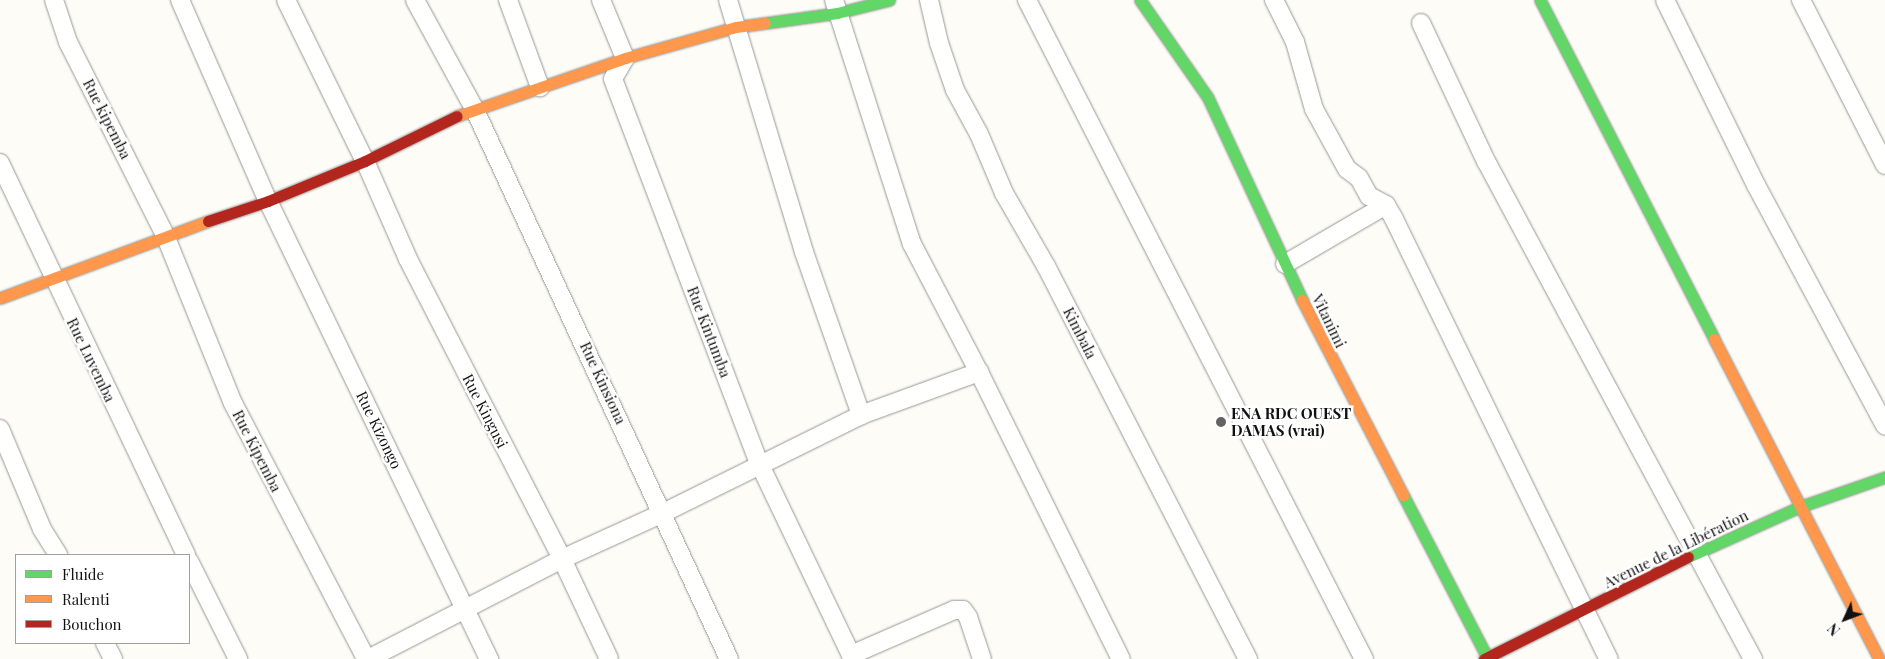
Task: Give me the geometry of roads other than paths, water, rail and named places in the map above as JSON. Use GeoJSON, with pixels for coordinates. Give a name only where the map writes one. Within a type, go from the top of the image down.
{"type":"FeatureCollection","features":[{"type":"Feature","properties":{"kind":"main road"},"geometry":{"type":"LineString","coordinates":[[0,298],[53,280],[165,235],[268,201],[365,161],[474,108],[624,58],[736,27],[836,6],[889,0]]}},
{"type":"Feature","properties":{"kind":"main road","name":"Vitanimi"},"geometry":{"type":"LineString","coordinates":[[1140,0],[1208,98],[1313,323],[1486,659]]}},
{"type":"Feature","properties":{"kind":"main road"},"geometry":{"type":"LineString","coordinates":[[1540,0],[1799,507],[1879,659]]}},
{"type":"Feature","properties":{"kind":"main road","name":"Avenue de la Libération"},"geometry":{"type":"LineString","coordinates":[[1486,659],[1696,553],[1799,507],[1885,477]]}},
{"type":"Feature","properties":{"kind":"street","name":"Rue kipemba"},"geometry":{"type":"LineString","coordinates":[[54,0],[68,42],[165,235]]}},
{"type":"Feature","properties":{"kind":"street","name":"Rue Kizongo"},"geometry":{"type":"LineString","coordinates":[[180,0],[268,201],[489,659]]}},
{"type":"Feature","properties":{"kind":"street","name":"Rue Kingusi"},"geometry":{"type":"LineString","coordinates":[[286,0],[365,161],[408,260],[562,558],[609,659]]}},
{"type":"Feature","properties":{"kind":"street","name":"Rue Kinsiona"},"geometry":{"type":"LineString","coordinates":[[415,0],[474,108],[663,513],[728,659]]}},
{"type":"Feature","properties":{"kind":"street"},"geometry":{"type":"LineString","coordinates":[[508,0],[540,87]]}},
{"type":"Feature","properties":{"kind":"street"},"geometry":{"type":"LineString","coordinates":[[601,0],[624,58]]}},
{"type":"Feature","properties":{"kind":"street"},"geometry":{"type":"LineString","coordinates":[[728,0],[804,252],[861,415]]}},
{"type":"Feature","properties":{"kind":"street","name":"Kimbala"},"geometry":{"type":"LineString","coordinates":[[929,0],[939,43],[955,90],[979,134],[1004,193],[1046,266],[1248,659]]}},
{"type":"Feature","properties":{"kind":"street"},"geometry":{"type":"LineString","coordinates":[[1027,0],[1364,659]]}},
{"type":"Feature","properties":{"kind":"street"},"geometry":{"type":"LineString","coordinates":[[1274,0],[1295,42],[1314,109],[1347,169],[1359,178],[1369,196],[1386,205],[1583,611],[1609,659]]}},
{"type":"Feature","properties":{"kind":"street"},"geometry":{"type":"LineString","coordinates":[[1665,0],[1756,185],[1885,426]]}},
{"type":"Feature","properties":{"kind":"street"},"geometry":{"type":"LineString","coordinates":[[1801,0],[1885,165]]}},
{"type":"Feature","properties":{"kind":"street"},"geometry":{"type":"LineString","coordinates":[[836,6],[912,244],[979,372],[1121,659]]}},
{"type":"Feature","properties":{"kind":"street"},"geometry":{"type":"LineString","coordinates":[[1421,23],[1486,161],[1753,659]]}},
{"type":"Feature","properties":{"kind":"street","name":"Rue Kintumba"},"geometry":{"type":"LineString","coordinates":[[624,58],[613,78],[760,465],[852,657]]}},
{"type":"Feature","properties":{"kind":"street","name":"Rue Luvemba"},"geometry":{"type":"LineString","coordinates":[[0,164],[53,280],[186,554]]}},
{"type":"Feature","properties":{"kind":"street"},"geometry":{"type":"LineString","coordinates":[[1285,264],[1386,205]]}},
{"type":"Feature","properties":{"kind":"street","name":"Rue Kipemba"},"geometry":{"type":"LineString","coordinates":[[165,235],[233,403],[367,659]]}},
{"type":"Feature","properties":{"kind":"street"},"geometry":{"type":"LineString","coordinates":[[367,659],[562,558],[663,513],[861,415],[979,372]]}},
{"type":"Feature","properties":{"kind":"street"},"geometry":{"type":"LineString","coordinates":[[0,429],[42,529],[57,554]]}},
{"type":"Feature","properties":{"kind":"street"},"geometry":{"type":"LineString","coordinates":[[190,563],[238,659]]}},
{"type":"Feature","properties":{"kind":"street"},"geometry":{"type":"LineString","coordinates":[[852,657],[954,610],[963,610],[968,617],[982,659]]}},
{"type":"Feature","properties":{"kind":"street"},"geometry":{"type":"LineString","coordinates":[[105,644],[113,659]]}},
{"type":"Feature","properties":{"kind":"place","name":"ENA RDC OUEST DAMAS (vrai)"},"geometry":{"type":"Point","coordinates":[1221,422]}}]}
